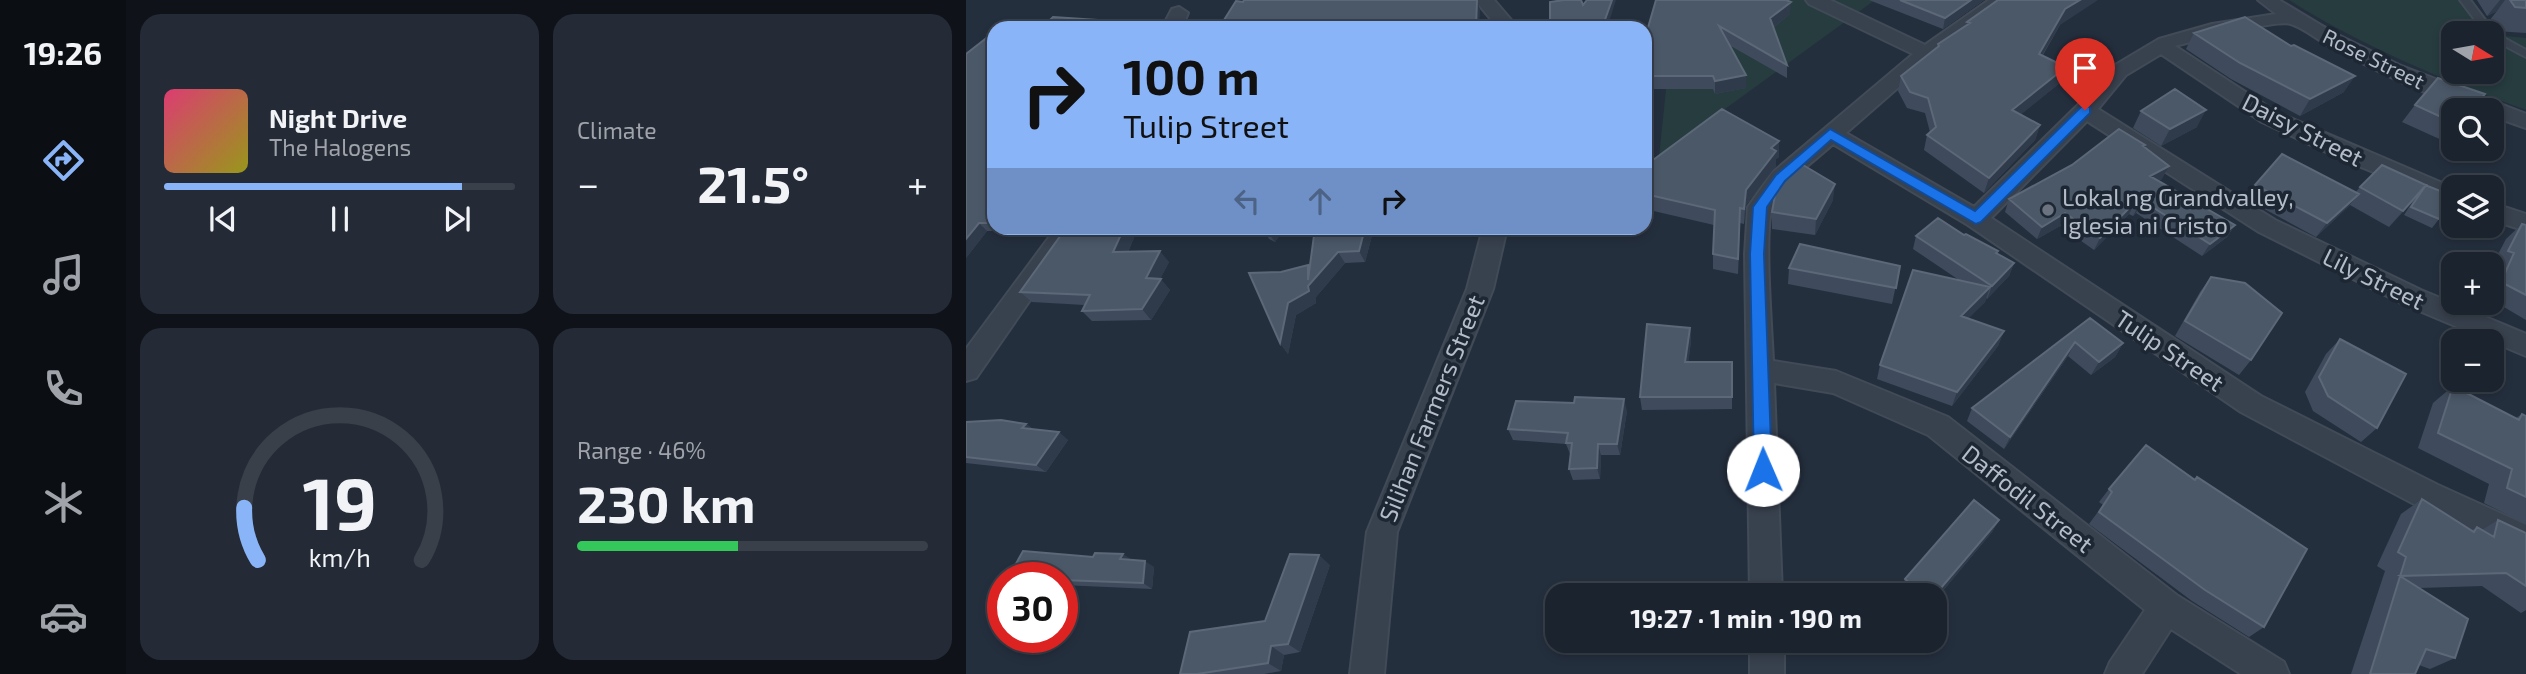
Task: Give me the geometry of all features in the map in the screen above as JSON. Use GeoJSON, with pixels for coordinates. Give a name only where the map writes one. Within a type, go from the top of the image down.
{"type":"FeatureCollection","features":[{"type":"Feature","properties":{"kind":"street"},"geometry":{"type":"LineString","coordinates":[[1483,0],[1502,21]]}},
{"type":"Feature","properties":{"kind":"street"},"geometry":{"type":"LineString","coordinates":[[1815,0],[1926,53]]}},
{"type":"Feature","properties":{"kind":"street"},"geometry":{"type":"LineString","coordinates":[[1766,583],[1757,254],[1760,207],[1780,178],[1830,133],[1926,53],[2001,0]]}},
{"type":"Feature","properties":{"kind":"street","name":"Rose Street"},"geometry":{"type":"LineString","coordinates":[[2267,0],[2292,17],[2436,88],[2526,121]]}},
{"type":"Feature","properties":{"kind":"street"},"geometry":{"type":"LineString","coordinates":[[1976,219],[2085,110],[2119,71],[2160,45],[2212,30],[2292,17]]}},
{"type":"Feature","properties":{"kind":"street","name":"Daisy Street"},"geometry":{"type":"LineString","coordinates":[[2160,45],[2269,117],[2441,192]]}},
{"type":"Feature","properties":{"kind":"street","name":"Lily Street"},"geometry":{"type":"LineString","coordinates":[[2085,110],[2267,226],[2412,298],[2526,345]]}},
{"type":"Feature","properties":{"kind":"street","name":"Tulip Street"},"geometry":{"type":"LineString","coordinates":[[1830,133],[1976,219],[2251,404],[2427,495],[2526,540]]}},
{"type":"Feature","properties":{"kind":"street"},"geometry":{"type":"LineString","coordinates":[[2504,215],[2526,223]]}},
{"type":"Feature","properties":{"kind":"street"},"geometry":{"type":"LineString","coordinates":[[966,370],[1063,235]]}},
{"type":"Feature","properties":{"kind":"street","name":"Silihan Farmers Street"},"geometry":{"type":"LineString","coordinates":[[1367,674],[1382,532],[1480,289],[1493,235]]}},
{"type":"Feature","properties":{"kind":"street","name":"Daffodil Street"},"geometry":{"type":"LineString","coordinates":[[1761,370],[1836,382],[1938,426],[2166,607],[2272,674]]}},
{"type":"Feature","properties":{"kind":"street"},"geometry":{"type":"LineString","coordinates":[[2122,674],[2166,607]]}},
{"type":"Feature","properties":{"kind":"street"},"geometry":{"type":"LineString","coordinates":[[1767,653],[1767,674]]}},
{"type":"Feature","properties":{"kind":"lane"},"geometry":{"type":"LineString","coordinates":[[2465,0],[2481,21]]}},
{"type":"Feature","properties":{"kind":"lane"},"geometry":{"type":"LineString","coordinates":[[2504,41],[2526,54]]}},
{"type":"Feature","properties":{"kind":"green space"},"geometry":{"type":"Polygon","coordinates":[[[1762,0],[1875,0],[1659,157],[1669,61],[1762,0]]]}},
{"type":"Feature","properties":{"kind":"green space"},"geometry":{"type":"Polygon","coordinates":[[[2289,0],[2473,0],[2486,21],[2441,21],[2441,77],[2346,33],[2289,0]]]}},
{"type":"Feature","properties":{"kind":"green space"},"geometry":{"type":"Polygon","coordinates":[[[2504,36],[2526,38],[2526,110],[2504,102],[2504,98],[2494,98],[2458,84],[2504,84],[2504,36]]]}},
{"type":"Feature","properties":{"kind":"building"},"geometry":{"type":"Polygon","coordinates":[[[1477,0],[1476,21],[1223,21],[1236,1],[1477,0]]]}},
{"type":"Feature","properties":{"kind":"building"},"geometry":{"type":"Polygon","coordinates":[[[1581,0],[1583,5],[1587,0],[1612,0],[1604,21],[1550,21],[1550,2],[1581,0]]]}},
{"type":"Feature","properties":{"kind":"building"},"geometry":{"type":"Polygon","coordinates":[[[1656,0],[1786,0],[1791,2],[1770,18],[1787,65],[1719,26],[1746,75],[1715,81],[1713,76],[1652,76],[1650,21],[1656,0]]]}},
{"type":"Feature","properties":{"kind":"building"},"geometry":{"type":"Polygon","coordinates":[[[1900,0],[1971,0],[1945,18],[1900,0]]]}},
{"type":"Feature","properties":{"kind":"building"},"geometry":{"type":"Polygon","coordinates":[[[1998,0],[2080,0],[2065,9],[2039,54],[2066,67],[2012,110],[2040,125],[1989,178],[1927,135],[1936,127],[1928,98],[1910,92],[1901,76],[1939,46],[1938,44],[1998,0]]]}},
{"type":"Feature","properties":{"kind":"building"},"geometry":{"type":"Polygon","coordinates":[[[2510,0],[2526,0],[2526,8],[2515,7],[2510,0]]]}},
{"type":"Feature","properties":{"kind":"building"},"geometry":{"type":"Polygon","coordinates":[[[1053,17],[1100,20],[1099,21],[1049,21],[1053,17]]]}},
{"type":"Feature","properties":{"kind":"building"},"geometry":{"type":"Polygon","coordinates":[[[2245,17],[2291,46],[2294,45],[2355,76],[2310,99],[2240,63],[2194,33],[2245,17]]]}},
{"type":"Feature","properties":{"kind":"building"},"geometry":{"type":"Polygon","coordinates":[[[987,38],[987,223],[979,223],[966,239],[966,54],[987,38]]]}},
{"type":"Feature","properties":{"kind":"building"},"geometry":{"type":"Polygon","coordinates":[[[2438,78],[2441,79],[2441,84],[2456,84],[2485,94],[2482,98],[2441,98],[2441,117],[2415,105],[2438,78]]]}},
{"type":"Feature","properties":{"kind":"building"},"geometry":{"type":"Polygon","coordinates":[[[2175,89],[2206,110],[2170,129],[2141,111],[2175,89]]]}},
{"type":"Feature","properties":{"kind":"building"},"geometry":{"type":"Polygon","coordinates":[[[1722,109],[1779,141],[1771,148],[1776,151],[1746,190],[1744,209],[1740,208],[1738,259],[1713,254],[1715,210],[1652,196],[1652,161],[1722,109]]]}},
{"type":"Feature","properties":{"kind":"building"},"geometry":{"type":"Polygon","coordinates":[[[2119,129],[2145,145],[2143,146],[2169,166],[2150,176],[2235,225],[2210,244],[2143,201],[2139,204],[2136,201],[2100,238],[2065,213],[2042,227],[2009,199],[2072,165],[2119,129]]]}},
{"type":"Feature","properties":{"kind":"building"},"geometry":{"type":"Polygon","coordinates":[[[2282,154],[2359,194],[2327,223],[2255,185],[2282,154]]]}},
{"type":"Feature","properties":{"kind":"building"},"geometry":{"type":"Polygon","coordinates":[[[1798,162],[1835,184],[1816,219],[1772,212],[1776,190],[1798,162]]]}},
{"type":"Feature","properties":{"kind":"building"},"geometry":{"type":"Polygon","coordinates":[[[2382,165],[2426,185],[2403,211],[2360,187],[2382,165]]]}},
{"type":"Feature","properties":{"kind":"building"},"geometry":{"type":"Polygon","coordinates":[[[2426,185],[2441,191],[2439,219],[2411,207],[2426,185]]]}},
{"type":"Feature","properties":{"kind":"building"},"geometry":{"type":"Polygon","coordinates":[[[1938,218],[1964,235],[1998,251],[1996,253],[2014,263],[1992,286],[1916,236],[1938,218]]]}},
{"type":"Feature","properties":{"kind":"building"},"geometry":{"type":"Polygon","coordinates":[[[2522,224],[2526,225],[2526,295],[2504,284],[2504,275],[2514,253],[2508,251],[2522,224]]]}},
{"type":"Feature","properties":{"kind":"building"},"geometry":{"type":"Polygon","coordinates":[[[1061,235],[1121,235],[1113,252],[1160,251],[1146,278],[1161,279],[1142,309],[1082,311],[1090,295],[1020,292],[1061,235]]]}},
{"type":"Feature","properties":{"kind":"building"},"geometry":{"type":"Polygon","coordinates":[[[1314,235],[1363,235],[1359,251],[1338,252],[1308,286],[1309,291],[1288,303],[1280,343],[1249,273],[1281,272],[1308,265],[1308,280],[1314,235]]]}},
{"type":"Feature","properties":{"kind":"building"},"geometry":{"type":"Polygon","coordinates":[[[1800,244],[1900,266],[1896,288],[1789,268],[1800,244]]]}},
{"type":"Feature","properties":{"kind":"building"},"geometry":{"type":"Polygon","coordinates":[[[1913,270],[1990,287],[1961,316],[2004,331],[1957,392],[1880,365],[1913,270]]]}},
{"type":"Feature","properties":{"kind":"building"},"geometry":{"type":"Polygon","coordinates":[[[2211,277],[2245,283],[2282,313],[2251,360],[2185,321],[2211,277]]]}},
{"type":"Feature","properties":{"kind":"building"},"geometry":{"type":"Polygon","coordinates":[[[2090,318],[2123,343],[2099,362],[2075,342],[2010,437],[1972,408],[2090,318]]]}},
{"type":"Feature","properties":{"kind":"building"},"geometry":{"type":"Polygon","coordinates":[[[1647,324],[1690,328],[1685,362],[1732,362],[1732,397],[1640,397],[1647,324]]]}},
{"type":"Feature","properties":{"kind":"building"},"geometry":{"type":"Polygon","coordinates":[[[2340,339],[2406,374],[2377,428],[2328,396],[2319,377],[2340,339]]]}},
{"type":"Feature","properties":{"kind":"building"},"geometry":{"type":"Polygon","coordinates":[[[2451,392],[2465,392],[2519,420],[2522,414],[2526,416],[2526,497],[2507,488],[2512,469],[2438,433],[2451,392]]]}},
{"type":"Feature","properties":{"kind":"building"},"geometry":{"type":"Polygon","coordinates":[[[1575,397],[1624,399],[1617,444],[1598,444],[1597,468],[1569,469],[1572,443],[1566,443],[1568,433],[1508,429],[1516,401],[1574,403],[1575,397]]]}},
{"type":"Feature","properties":{"kind":"building"},"geometry":{"type":"Polygon","coordinates":[[[1001,420],[1026,424],[1022,428],[1059,432],[1036,465],[966,457],[966,422],[1001,420]]]}},
{"type":"Feature","properties":{"kind":"building"},"geometry":{"type":"Polygon","coordinates":[[[2146,445],[2195,480],[2197,477],[2307,549],[2264,627],[2205,590],[2099,512],[2112,492],[2109,489],[2146,445]]]}},
{"type":"Feature","properties":{"kind":"building"},"geometry":{"type":"Polygon","coordinates":[[[2422,499],[2474,532],[2477,527],[2494,537],[2498,520],[2526,533],[2526,586],[2506,573],[2400,576],[2406,557],[2398,552],[2422,499]]]}},
{"type":"Feature","properties":{"kind":"building"},"geometry":{"type":"Polygon","coordinates":[[[1974,500],[1999,520],[1945,583],[1910,583],[1905,579],[1974,500]]]}},
{"type":"Feature","properties":{"kind":"building"},"geometry":{"type":"Polygon","coordinates":[[[1023,551],[1093,557],[1095,553],[1123,554],[1120,559],[1145,561],[1143,583],[1078,581],[1078,562],[1017,562],[1023,551]]]}},
{"type":"Feature","properties":{"kind":"building"},"geometry":{"type":"Polygon","coordinates":[[[1290,554],[1319,555],[1288,644],[1271,646],[1268,663],[1197,674],[1180,674],[1190,632],[1265,621],[1290,554]]]}},
{"type":"Feature","properties":{"kind":"building"},"geometry":{"type":"Polygon","coordinates":[[[2400,576],[2468,619],[2455,658],[2426,649],[2415,674],[2370,674],[2400,576]]]}},
{"type":"Feature","properties":{"kind":"place","name":"Lokal ng Grandvalley, Iglesia ni Cristo"},"geometry":{"type":"Point","coordinates":[2048,210]}},
{"type":"Feature","properties":{"kind":"route"},"geometry":{"type":"LineString","coordinates":[[1763,470],[1757,254],[1760,207],[1780,178],[1830,133],[1976,219],[2085,110]]}}]}
